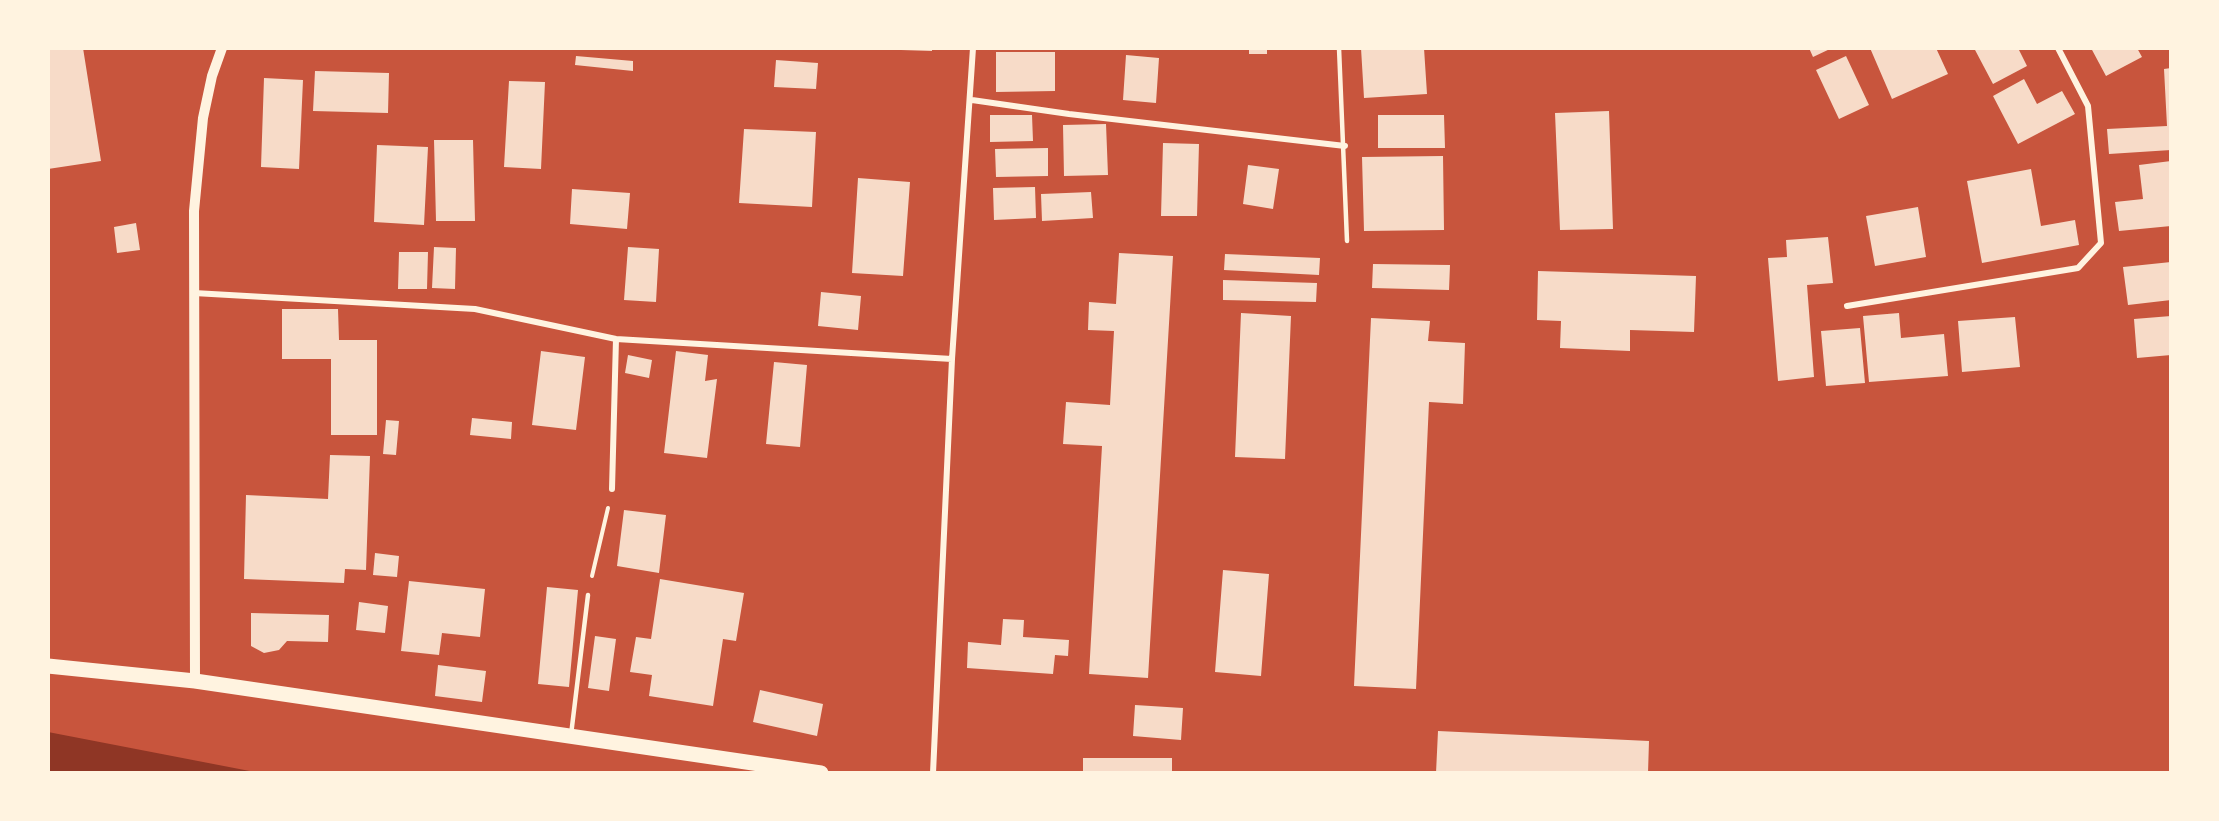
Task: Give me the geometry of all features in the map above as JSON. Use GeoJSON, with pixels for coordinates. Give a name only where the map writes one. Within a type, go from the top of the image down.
{"type":"FeatureCollection","features":[{"type":"Feature","properties":{"kind":"main road"},"geometry":{"type":"LineString","coordinates":[[48,666],[195,681],[821,773]]}},
{"type":"Feature","properties":{"kind":"street"},"geometry":{"type":"LineString","coordinates":[[195,681],[194,293],[197,161],[210,87],[222,48]]}},
{"type":"Feature","properties":{"kind":"street"},"geometry":{"type":"LineString","coordinates":[[933,773],[952,359],[972,100],[973,48]]}},
{"type":"Feature","properties":{"kind":"street"},"geometry":{"type":"LineString","coordinates":[[1847,306],[2078,268],[2100,243],[2088,106],[2058,48]]}},
{"type":"Feature","properties":{"kind":"street"},"geometry":{"type":"LineString","coordinates":[[972,100],[1345,147]]}},
{"type":"Feature","properties":{"kind":"street"},"geometry":{"type":"LineString","coordinates":[[194,293],[475,309],[616,339],[952,359]]}},
{"type":"Feature","properties":{"kind":"street"},"geometry":{"type":"LineString","coordinates":[[612,489],[616,339]]}},
{"type":"Feature","properties":{"kind":"lane"},"geometry":{"type":"LineString","coordinates":[[1339,48],[1345,147],[1347,240]]}},
{"type":"Feature","properties":{"kind":"lane"},"geometry":{"type":"LineString","coordinates":[[570,737],[588,595]]}},
{"type":"Feature","properties":{"kind":"path"},"geometry":{"type":"LineString","coordinates":[[588,595],[612,489]]}},
{"type":"Feature","properties":{"kind":"shaded area"},"geometry":{"type":"Polygon","coordinates":[[[48,732],[260,773],[48,773],[48,732]]]}},
{"type":"Feature","properties":{"kind":"building"},"geometry":{"type":"Polygon","coordinates":[[[48,48],[83,48],[101,161],[48,169],[48,48]]]}},
{"type":"Feature","properties":{"kind":"building"},"geometry":{"type":"Polygon","coordinates":[[[901,48],[932,48],[932,51],[901,50],[901,48]]]}},
{"type":"Feature","properties":{"kind":"building"},"geometry":{"type":"Polygon","coordinates":[[[1249,48],[1267,48],[1267,54],[1249,54],[1249,48]]]}},
{"type":"Feature","properties":{"kind":"building"},"geometry":{"type":"Polygon","coordinates":[[[1361,48],[1424,48],[1427,94],[1364,98],[1361,48]]]}},
{"type":"Feature","properties":{"kind":"building"},"geometry":{"type":"Polygon","coordinates":[[[1809,48],[1832,48],[1813,57],[1809,48]]]}},
{"type":"Feature","properties":{"kind":"building"},"geometry":{"type":"Polygon","coordinates":[[[1870,48],[1936,48],[1948,74],[1892,99],[1870,48]]]}},
{"type":"Feature","properties":{"kind":"building"},"geometry":{"type":"Polygon","coordinates":[[[1974,48],[2018,48],[2027,66],[1993,84],[1974,48]]]}},
{"type":"Feature","properties":{"kind":"building"},"geometry":{"type":"Polygon","coordinates":[[[2091,48],[2137,48],[2142,57],[2106,76],[2091,48]]]}},
{"type":"Feature","properties":{"kind":"building"},"geometry":{"type":"Polygon","coordinates":[[[996,52],[1055,52],[1055,91],[996,92],[996,52]]]}},
{"type":"Feature","properties":{"kind":"building"},"geometry":{"type":"Polygon","coordinates":[[[1126,55],[1159,58],[1156,103],[1123,100],[1126,55]]]}},
{"type":"Feature","properties":{"kind":"building"},"geometry":{"type":"Polygon","coordinates":[[[576,56],[633,61],[633,71],[575,65],[576,56]]]}},
{"type":"Feature","properties":{"kind":"building"},"geometry":{"type":"Polygon","coordinates":[[[1846,56],[1869,105],[1839,119],[1816,70],[1846,56]]]}},
{"type":"Feature","properties":{"kind":"building"},"geometry":{"type":"Polygon","coordinates":[[[776,60],[818,63],[816,89],[774,87],[776,60]]]}},
{"type":"Feature","properties":{"kind":"building"},"geometry":{"type":"Polygon","coordinates":[[[2171,68],[2171,150],[2109,154],[2107,129],[2167,126],[2164,69],[2171,68]]]}},
{"type":"Feature","properties":{"kind":"building"},"geometry":{"type":"Polygon","coordinates":[[[315,71],[389,73],[388,113],[313,111],[315,71]]]}},
{"type":"Feature","properties":{"kind":"building"},"geometry":{"type":"Polygon","coordinates":[[[264,78],[303,80],[299,169],[261,167],[264,78]]]}},
{"type":"Feature","properties":{"kind":"building"},"geometry":{"type":"Polygon","coordinates":[[[2024,79],[2037,104],[2062,91],[2075,114],[2018,144],[1993,96],[2024,79]]]}},
{"type":"Feature","properties":{"kind":"building"},"geometry":{"type":"Polygon","coordinates":[[[509,81],[545,82],[541,169],[504,167],[509,81]]]}},
{"type":"Feature","properties":{"kind":"building"},"geometry":{"type":"Polygon","coordinates":[[[1609,111],[1613,229],[1560,230],[1555,113],[1609,111]]]}},
{"type":"Feature","properties":{"kind":"building"},"geometry":{"type":"Polygon","coordinates":[[[990,115],[1032,115],[1033,141],[990,142],[990,115]]]}},
{"type":"Feature","properties":{"kind":"building"},"geometry":{"type":"Polygon","coordinates":[[[1378,115],[1444,115],[1445,148],[1378,148],[1378,115]]]}},
{"type":"Feature","properties":{"kind":"building"},"geometry":{"type":"Polygon","coordinates":[[[1106,124],[1108,175],[1064,176],[1063,125],[1106,124]]]}},
{"type":"Feature","properties":{"kind":"building"},"geometry":{"type":"Polygon","coordinates":[[[744,129],[816,132],[812,207],[739,203],[744,129]]]}},
{"type":"Feature","properties":{"kind":"building"},"geometry":{"type":"Polygon","coordinates":[[[434,140],[473,140],[475,221],[436,221],[434,140]]]}},
{"type":"Feature","properties":{"kind":"building"},"geometry":{"type":"Polygon","coordinates":[[[1163,143],[1199,144],[1197,216],[1161,216],[1163,143]]]}},
{"type":"Feature","properties":{"kind":"building"},"geometry":{"type":"Polygon","coordinates":[[[377,145],[428,147],[424,225],[374,222],[377,145]]]}},
{"type":"Feature","properties":{"kind":"building"},"geometry":{"type":"Polygon","coordinates":[[[1048,148],[1048,176],[996,177],[995,149],[1048,148]]]}},
{"type":"Feature","properties":{"kind":"building"},"geometry":{"type":"Polygon","coordinates":[[[1443,156],[1444,230],[1364,231],[1362,157],[1443,156]]]}},
{"type":"Feature","properties":{"kind":"building"},"geometry":{"type":"Polygon","coordinates":[[[2171,161],[2171,226],[2119,231],[2115,202],[2143,199],[2139,165],[2171,161]]]}},
{"type":"Feature","properties":{"kind":"building"},"geometry":{"type":"Polygon","coordinates":[[[1248,165],[1279,169],[1273,209],[1243,204],[1248,165]]]}},
{"type":"Feature","properties":{"kind":"building"},"geometry":{"type":"Polygon","coordinates":[[[2031,169],[2041,226],[2075,220],[2079,245],[1982,263],[1967,181],[2031,169]]]}},
{"type":"Feature","properties":{"kind":"building"},"geometry":{"type":"Polygon","coordinates":[[[858,178],[910,182],[903,276],[852,273],[858,178]]]}},
{"type":"Feature","properties":{"kind":"building"},"geometry":{"type":"Polygon","coordinates":[[[1035,187],[1036,218],[994,220],[993,188],[1035,187]]]}},
{"type":"Feature","properties":{"kind":"building"},"geometry":{"type":"Polygon","coordinates":[[[572,189],[630,193],[627,229],[570,224],[572,189]]]}},
{"type":"Feature","properties":{"kind":"building"},"geometry":{"type":"Polygon","coordinates":[[[1091,192],[1093,218],[1042,221],[1041,194],[1091,192]]]}},
{"type":"Feature","properties":{"kind":"building"},"geometry":{"type":"Polygon","coordinates":[[[1918,207],[1926,257],[1875,266],[1866,216],[1918,207]]]}},
{"type":"Feature","properties":{"kind":"building"},"geometry":{"type":"Polygon","coordinates":[[[136,223],[140,250],[117,253],[114,227],[136,223]]]}},
{"type":"Feature","properties":{"kind":"building"},"geometry":{"type":"Polygon","coordinates":[[[1828,237],[1833,283],[1807,285],[1814,377],[1778,381],[1768,258],[1787,257],[1786,240],[1828,237]]]}},
{"type":"Feature","properties":{"kind":"building"},"geometry":{"type":"Polygon","coordinates":[[[434,247],[456,248],[455,289],[432,288],[434,247]]]}},
{"type":"Feature","properties":{"kind":"building"},"geometry":{"type":"Polygon","coordinates":[[[628,247],[659,249],[656,302],[624,300],[628,247]]]}},
{"type":"Feature","properties":{"kind":"building"},"geometry":{"type":"Polygon","coordinates":[[[399,252],[428,252],[427,289],[398,289],[399,252]]]}},
{"type":"Feature","properties":{"kind":"building"},"geometry":{"type":"Polygon","coordinates":[[[1119,253],[1173,256],[1148,678],[1089,674],[1102,446],[1063,444],[1066,402],[1110,405],[1114,331],[1088,330],[1089,302],[1116,304],[1119,253]]]}},
{"type":"Feature","properties":{"kind":"building"},"geometry":{"type":"Polygon","coordinates":[[[1225,254],[1320,258],[1319,275],[1224,270],[1225,254]]]}},
{"type":"Feature","properties":{"kind":"building"},"geometry":{"type":"Polygon","coordinates":[[[2171,262],[2171,300],[2128,305],[2123,267],[2171,262]]]}},
{"type":"Feature","properties":{"kind":"building"},"geometry":{"type":"Polygon","coordinates":[[[1373,264],[1450,265],[1449,290],[1372,288],[1373,264]]]}},
{"type":"Feature","properties":{"kind":"building"},"geometry":{"type":"Polygon","coordinates":[[[1538,271],[1696,276],[1694,332],[1630,330],[1630,351],[1560,348],[1561,321],[1537,320],[1538,271]]]}},
{"type":"Feature","properties":{"kind":"building"},"geometry":{"type":"Polygon","coordinates":[[[1223,280],[1317,283],[1316,302],[1223,300],[1223,280]]]}},
{"type":"Feature","properties":{"kind":"building"},"geometry":{"type":"Polygon","coordinates":[[[821,292],[861,296],[858,330],[818,326],[821,292]]]}},
{"type":"Feature","properties":{"kind":"building"},"geometry":{"type":"Polygon","coordinates":[[[282,309],[338,309],[339,340],[377,340],[377,435],[331,435],[331,359],[282,359],[282,309]]]}},
{"type":"Feature","properties":{"kind":"building"},"geometry":{"type":"Polygon","coordinates":[[[1241,313],[1291,316],[1285,459],[1235,457],[1241,313]]]}},
{"type":"Feature","properties":{"kind":"building"},"geometry":{"type":"Polygon","coordinates":[[[1899,313],[1901,338],[1944,334],[1948,376],[1869,382],[1863,316],[1899,313]]]}},
{"type":"Feature","properties":{"kind":"building"},"geometry":{"type":"Polygon","coordinates":[[[2171,316],[2171,355],[2137,358],[2134,319],[2171,316]]]}},
{"type":"Feature","properties":{"kind":"building"},"geometry":{"type":"Polygon","coordinates":[[[2015,317],[2020,367],[1962,372],[1958,321],[2015,317]]]}},
{"type":"Feature","properties":{"kind":"building"},"geometry":{"type":"Polygon","coordinates":[[[1371,318],[1430,321],[1428,341],[1465,343],[1463,404],[1429,402],[1416,689],[1354,686],[1371,318]]]}},
{"type":"Feature","properties":{"kind":"building"},"geometry":{"type":"Polygon","coordinates":[[[1860,328],[1865,383],[1826,386],[1821,331],[1860,328]]]}},
{"type":"Feature","properties":{"kind":"building"},"geometry":{"type":"Polygon","coordinates":[[[541,351],[585,357],[576,430],[532,425],[541,351]]]}},
{"type":"Feature","properties":{"kind":"building"},"geometry":{"type":"Polygon","coordinates":[[[676,351],[708,355],[705,381],[717,379],[707,458],[664,453],[676,351]]]}},
{"type":"Feature","properties":{"kind":"building"},"geometry":{"type":"Polygon","coordinates":[[[628,355],[652,360],[649,378],[625,373],[628,355]]]}},
{"type":"Feature","properties":{"kind":"building"},"geometry":{"type":"Polygon","coordinates":[[[774,362],[807,365],[800,447],[766,444],[774,362]]]}},
{"type":"Feature","properties":{"kind":"building"},"geometry":{"type":"Polygon","coordinates":[[[472,418],[512,422],[511,439],[470,435],[472,418]]]}},
{"type":"Feature","properties":{"kind":"building"},"geometry":{"type":"Polygon","coordinates":[[[386,420],[399,421],[396,455],[383,454],[386,420]]]}},
{"type":"Feature","properties":{"kind":"building"},"geometry":{"type":"Polygon","coordinates":[[[330,455],[370,456],[366,570],[345,569],[344,583],[244,579],[246,495],[328,499],[330,455]]]}},
{"type":"Feature","properties":{"kind":"building"},"geometry":{"type":"Polygon","coordinates":[[[624,510],[666,515],[659,573],[617,566],[624,510]]]}},
{"type":"Feature","properties":{"kind":"building"},"geometry":{"type":"Polygon","coordinates":[[[375,553],[399,556],[397,577],[373,575],[375,553]]]}},
{"type":"Feature","properties":{"kind":"building"},"geometry":{"type":"Polygon","coordinates":[[[1223,570],[1269,574],[1261,676],[1215,672],[1223,570]]]}},
{"type":"Feature","properties":{"kind":"building"},"geometry":{"type":"Polygon","coordinates":[[[660,579],[744,593],[736,641],[723,639],[713,706],[649,696],[652,675],[630,672],[636,637],[651,639],[660,579]]]}},
{"type":"Feature","properties":{"kind":"building"},"geometry":{"type":"Polygon","coordinates":[[[409,581],[485,589],[480,637],[442,633],[439,655],[401,651],[409,581]]]}},
{"type":"Feature","properties":{"kind":"building"},"geometry":{"type":"Polygon","coordinates":[[[547,587],[578,590],[569,687],[538,684],[547,587]]]}},
{"type":"Feature","properties":{"kind":"building"},"geometry":{"type":"Polygon","coordinates":[[[359,602],[388,606],[385,633],[356,630],[359,602]]]}},
{"type":"Feature","properties":{"kind":"building"},"geometry":{"type":"Polygon","coordinates":[[[251,613],[329,615],[328,642],[287,641],[279,650],[264,653],[251,646],[251,613]]]}},
{"type":"Feature","properties":{"kind":"building"},"geometry":{"type":"Polygon","coordinates":[[[1003,619],[1024,620],[1023,637],[1069,640],[1068,656],[1055,655],[1053,674],[967,668],[968,642],[1001,645],[1003,619]]]}},
{"type":"Feature","properties":{"kind":"building"},"geometry":{"type":"Polygon","coordinates":[[[595,636],[616,639],[609,691],[588,688],[595,636]]]}},
{"type":"Feature","properties":{"kind":"building"},"geometry":{"type":"Polygon","coordinates":[[[438,665],[486,671],[482,702],[435,696],[438,665]]]}},
{"type":"Feature","properties":{"kind":"building"},"geometry":{"type":"Polygon","coordinates":[[[760,690],[823,704],[817,736],[753,722],[760,690]]]}},
{"type":"Feature","properties":{"kind":"building"},"geometry":{"type":"Polygon","coordinates":[[[1135,705],[1183,708],[1181,740],[1133,736],[1135,705]]]}},
{"type":"Feature","properties":{"kind":"building"},"geometry":{"type":"Polygon","coordinates":[[[1438,731],[1649,741],[1648,773],[1436,773],[1438,731]]]}},
{"type":"Feature","properties":{"kind":"building"},"geometry":{"type":"Polygon","coordinates":[[[1083,758],[1172,758],[1172,773],[1083,773],[1083,758]]]}}]}
